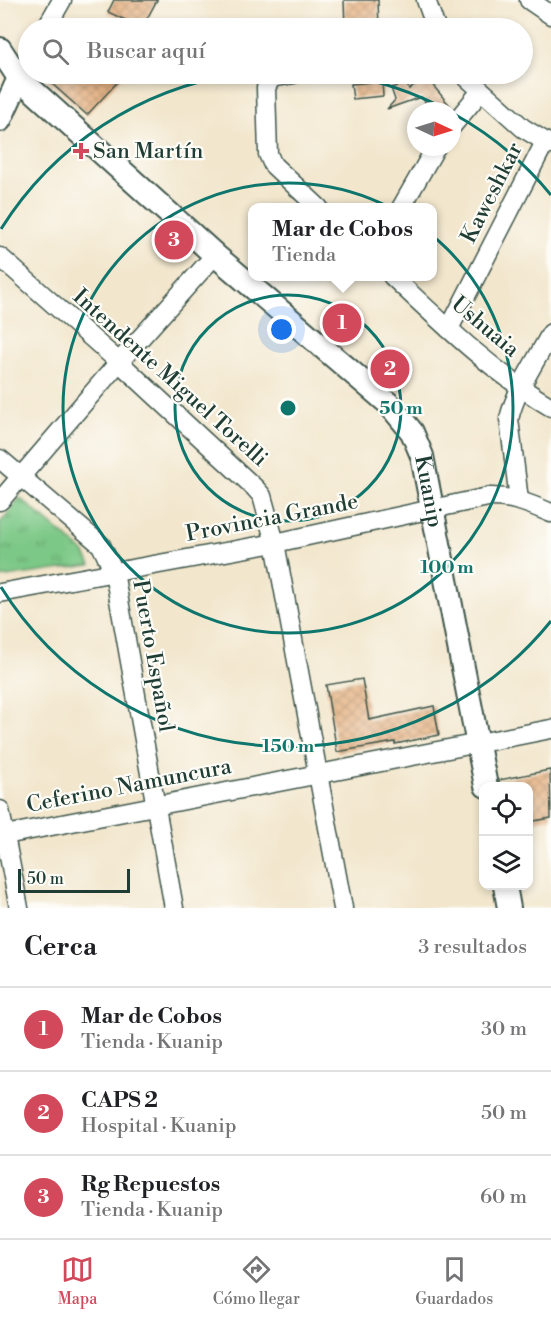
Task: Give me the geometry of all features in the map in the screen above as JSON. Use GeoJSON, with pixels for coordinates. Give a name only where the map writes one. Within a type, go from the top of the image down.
{"type":"FeatureCollection","features":[{"type":"Feature","properties":{"kind":"main road","name":"Kuanip"},"geometry":{"type":"LineString","coordinates":[[0,49],[18,65]]}},
{"type":"Feature","properties":{"kind":"main road"},"geometry":{"type":"LineString","coordinates":[[0,120],[18,82]]}},
{"type":"Feature","properties":{"kind":"main road","name":"Kuanip"},"geometry":{"type":"LineString","coordinates":[[38,84],[215,255],[389,404],[406,422],[420,450],[434,510],[485,782]]}},
{"type":"Feature","properties":{"kind":"main road"},"geometry":{"type":"LineString","coordinates":[[506,890],[510,908]]}},
{"type":"Feature","properties":{"kind":"street"},"geometry":{"type":"LineString","coordinates":[[52,18],[62,0]]}},
{"type":"Feature","properties":{"kind":"street"},"geometry":{"type":"LineString","coordinates":[[426,0],[432,18]]}},
{"type":"Feature","properties":{"kind":"street"},"geometry":{"type":"LineString","coordinates":[[529,0],[551,15]]}},
{"type":"Feature","properties":{"kind":"street"},"geometry":{"type":"LineString","coordinates":[[268,84],[266,88],[268,154],[273,165],[315,203]]}},
{"type":"Feature","properties":{"kind":"street"},"geometry":{"type":"LineString","coordinates":[[474,84],[523,128],[548,143]]}},
{"type":"Feature","properties":{"kind":"street"},"geometry":{"type":"LineString","coordinates":[[461,115],[481,91]]}},
{"type":"Feature","properties":{"kind":"street","name":"Kaweshkar"},"geometry":{"type":"LineString","coordinates":[[449,329],[548,143]]}},
{"type":"Feature","properties":{"kind":"street"},"geometry":{"type":"LineString","coordinates":[[402,203],[431,156]]}},
{"type":"Feature","properties":{"kind":"street"},"geometry":{"type":"LineString","coordinates":[[0,501],[19,476],[215,255]]}},
{"type":"Feature","properties":{"kind":"street","name":"Intendente Miguel Torelli"},"geometry":{"type":"LineString","coordinates":[[0,257],[119,362],[262,496],[275,543],[343,908]]}},
{"type":"Feature","properties":{"kind":"street","name":"Ushuaia"},"geometry":{"type":"LineString","coordinates":[[397,281],[449,329],[520,389],[551,407]]}},
{"type":"Feature","properties":{"kind":"street"},"geometry":{"type":"LineString","coordinates":[[519,500],[509,419],[520,389],[551,333]]}},
{"type":"Feature","properties":{"kind":"street","name":"Puerto Español"},"geometry":{"type":"LineString","coordinates":[[0,459],[100,545],[114,572],[174,908]]}},
{"type":"Feature","properties":{"kind":"street","name":"Provincia Grande"},"geometry":{"type":"LineString","coordinates":[[0,593],[275,543],[488,497],[502,496],[519,500],[551,513]]}},
{"type":"Feature","properties":{"kind":"street","name":"Ceferino Namuncura"},"geometry":{"type":"LineString","coordinates":[[3,836],[551,729]]}},
{"type":"Feature","properties":{"kind":"street"},"geometry":{"type":"LineString","coordinates":[[0,810],[3,836],[19,908]]}},
{"type":"Feature","properties":{"kind":"green space"},"geometry":{"type":"Polygon","coordinates":[[[20,498],[84,552],[91,565],[0,578],[0,523],[20,498]]]}},
{"type":"Feature","properties":{"kind":"building"},"geometry":{"type":"Polygon","coordinates":[[[114,0],[157,0],[147,18],[121,18],[108,12],[114,0]]]}},
{"type":"Feature","properties":{"kind":"building"},"geometry":{"type":"Polygon","coordinates":[[[344,0],[378,0],[379,18],[345,18],[344,0]]]}},
{"type":"Feature","properties":{"kind":"building"},"geometry":{"type":"Polygon","coordinates":[[[52,84],[116,84],[87,115],[52,84]]]}},
{"type":"Feature","properties":{"kind":"building"},"geometry":{"type":"Polygon","coordinates":[[[351,84],[382,84],[383,96],[353,99],[351,84]]]}},
{"type":"Feature","properties":{"kind":"building"},"geometry":{"type":"Polygon","coordinates":[[[406,84],[409,89],[415,84],[432,84],[447,102],[425,102],[421,97],[387,109],[395,100],[391,88],[406,84]]]}},
{"type":"Feature","properties":{"kind":"building"},"geometry":{"type":"Polygon","coordinates":[[[362,679],[369,720],[434,706],[439,735],[337,752],[326,685],[362,679]]]}},
{"type":"Feature","properties":{"kind":"building"},"geometry":{"type":"Polygon","coordinates":[[[550,770],[551,818],[533,821],[533,782],[499,782],[499,780],[550,770]]]}},
{"type":"Feature","properties":{"kind":"place","name":"San Martín"},"geometry":{"type":"Point","coordinates":[81,151]}},
{"type":"Feature","properties":{"kind":"place","name":"Rg Repuestos"},"geometry":{"type":"Point","coordinates":[174,240]}},
{"type":"Feature","properties":{"kind":"place","name":"Mar de Cobos"},"geometry":{"type":"Point","coordinates":[342,323]}},
{"type":"Feature","properties":{"kind":"place","name":"CAPS 2"},"geometry":{"type":"Point","coordinates":[390,369]}}]}
